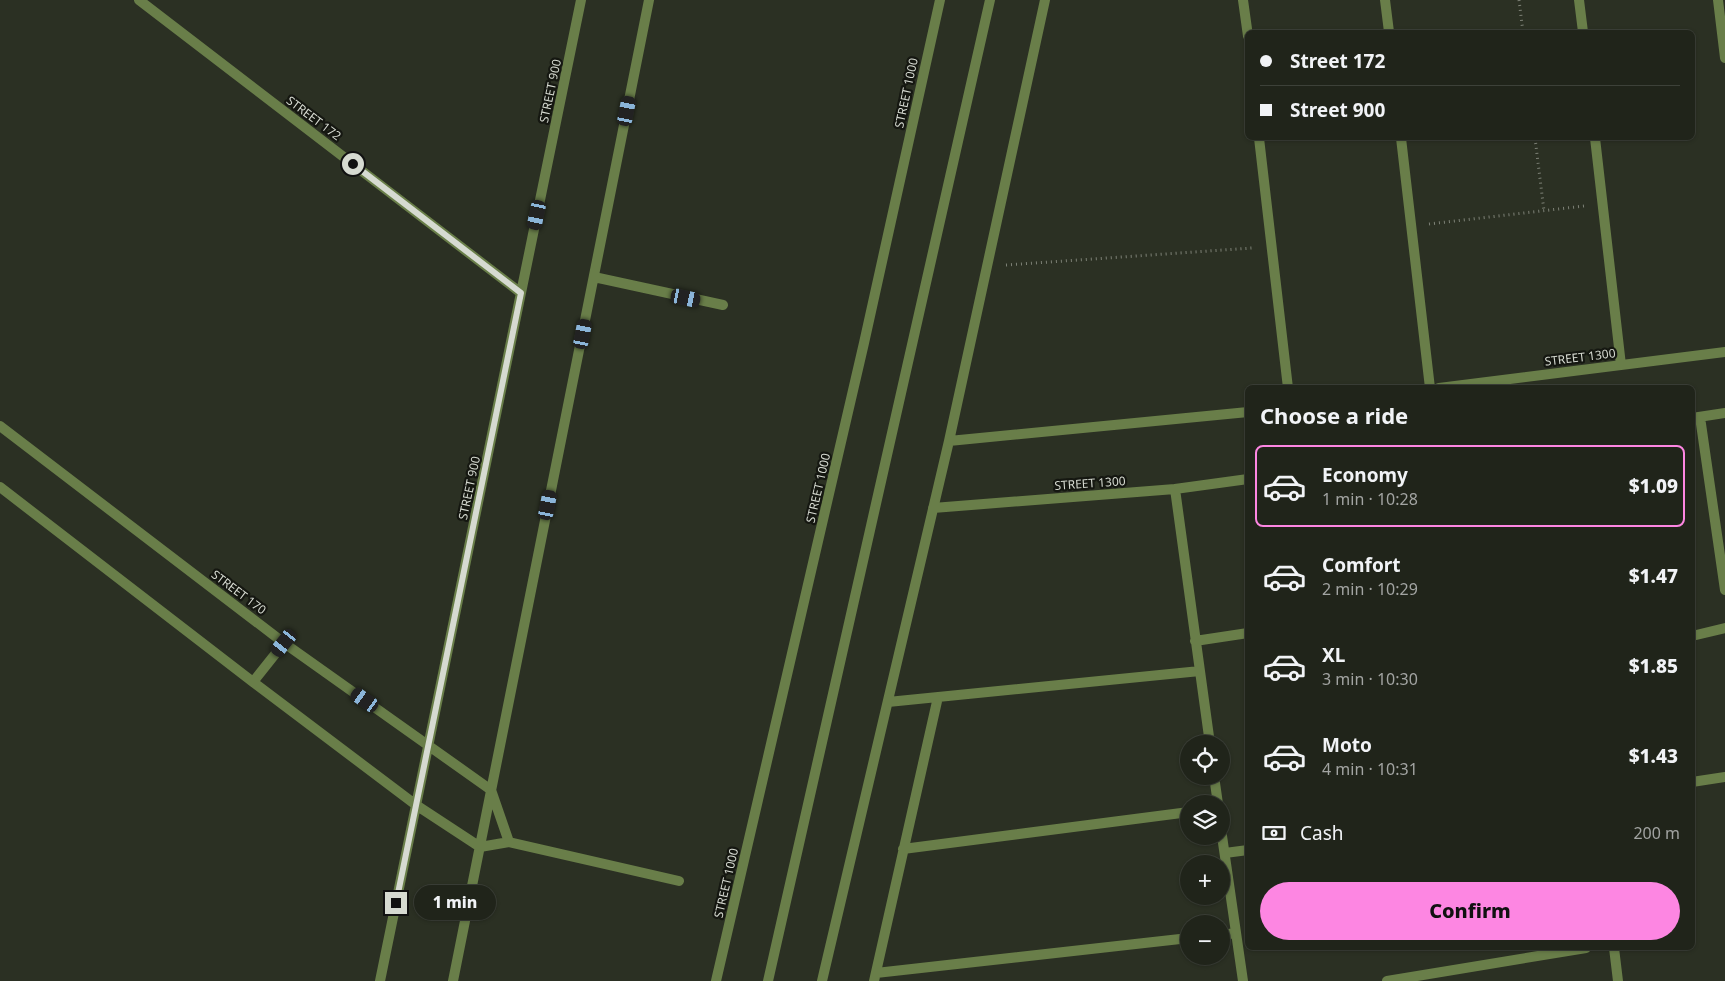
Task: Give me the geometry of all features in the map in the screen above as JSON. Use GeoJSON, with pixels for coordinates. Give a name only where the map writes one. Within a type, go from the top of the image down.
{"type":"FeatureCollection","features":[{"type":"Feature","properties":{"kind":"street","name":"STREET 172"},"geometry":{"type":"LineString","coordinates":[[140,0],[521,293]]}},
{"type":"Feature","properties":{"kind":"street","name":"STREET 900"},"geometry":{"type":"LineString","coordinates":[[380,981],[581,0]]}},
{"type":"Feature","properties":{"kind":"street"},"geometry":{"type":"LineString","coordinates":[[453,981],[649,0]]}},
{"type":"Feature","properties":{"kind":"street","name":"STREET 1000"},"geometry":{"type":"LineString","coordinates":[[716,981],[864,343],[940,0]]}},
{"type":"Feature","properties":{"kind":"street"},"geometry":{"type":"LineString","coordinates":[[768,981],[990,0]]}},
{"type":"Feature","properties":{"kind":"street"},"geometry":{"type":"LineString","coordinates":[[822,981],[949,441],[1045,0]]}},
{"type":"Feature","properties":{"kind":"street"},"geometry":{"type":"LineString","coordinates":[[1243,0],[1247,30]]}},
{"type":"Feature","properties":{"kind":"street"},"geometry":{"type":"LineString","coordinates":[[1385,0],[1389,30]]}},
{"type":"Feature","properties":{"kind":"street"},"geometry":{"type":"LineString","coordinates":[[1579,0],[1583,30]]}},
{"type":"Feature","properties":{"kind":"street"},"geometry":{"type":"LineString","coordinates":[[1718,0],[1725,58]]}},
{"type":"Feature","properties":{"kind":"street"},"geometry":{"type":"LineString","coordinates":[[1259,140],[1288,385]]}},
{"type":"Feature","properties":{"kind":"street"},"geometry":{"type":"LineString","coordinates":[[1401,140],[1430,385]]}},
{"type":"Feature","properties":{"kind":"street"},"geometry":{"type":"LineString","coordinates":[[1595,140],[1622,365]]}},
{"type":"Feature","properties":{"kind":"street"},"geometry":{"type":"LineString","coordinates":[[594,277],[723,306]]}},
{"type":"Feature","properties":{"kind":"street","name":"STREET 1300"},"geometry":{"type":"LineString","coordinates":[[1462,385],[1725,352]]}},
{"type":"Feature","properties":{"kind":"street"},"geometry":{"type":"LineString","coordinates":[[949,441],[1245,412]]}},
{"type":"Feature","properties":{"kind":"street"},"geometry":{"type":"LineString","coordinates":[[1725,413],[1696,417],[1725,584]]}},
{"type":"Feature","properties":{"kind":"street","name":"STREET 170"},"geometry":{"type":"LineString","coordinates":[[0,426],[284,643],[491,790]]}},
{"type":"Feature","properties":{"kind":"street","name":"STREET 1300"},"geometry":{"type":"LineString","coordinates":[[933,508],[1175,489],[1245,479]]}},
{"type":"Feature","properties":{"kind":"street"},"geometry":{"type":"LineString","coordinates":[[0,487],[253,682],[416,804],[480,847],[509,842],[679,880]]}},
{"type":"Feature","properties":{"kind":"street"},"geometry":{"type":"LineString","coordinates":[[1175,489],[1209,735]]}},
{"type":"Feature","properties":{"kind":"street"},"geometry":{"type":"LineString","coordinates":[[1695,635],[1725,628]]}},
{"type":"Feature","properties":{"kind":"street"},"geometry":{"type":"LineString","coordinates":[[1195,641],[1245,633]]}},
{"type":"Feature","properties":{"kind":"street"},"geometry":{"type":"LineString","coordinates":[[253,682],[284,643]]}},
{"type":"Feature","properties":{"kind":"street"},"geometry":{"type":"LineString","coordinates":[[888,702],[1200,671]]}},
{"type":"Feature","properties":{"kind":"street"},"geometry":{"type":"LineString","coordinates":[[938,697],[875,977],[1180,939]]}},
{"type":"Feature","properties":{"kind":"street"},"geometry":{"type":"LineString","coordinates":[[1695,782],[1725,777]]}},
{"type":"Feature","properties":{"kind":"street"},"geometry":{"type":"LineString","coordinates":[[491,790],[509,842]]}},
{"type":"Feature","properties":{"kind":"street"},"geometry":{"type":"LineString","coordinates":[[903,849],[1180,813]]}},
{"type":"Feature","properties":{"kind":"street"},"geometry":{"type":"LineString","coordinates":[[1224,845],[1243,981]]}},
{"type":"Feature","properties":{"kind":"street"},"geometry":{"type":"LineString","coordinates":[[1225,853],[1245,850]]}},
{"type":"Feature","properties":{"kind":"street"},"geometry":{"type":"LineString","coordinates":[[1230,933],[1236,933]]}},
{"type":"Feature","properties":{"kind":"street"},"geometry":{"type":"LineString","coordinates":[[1387,981],[1574,950]]}},
{"type":"Feature","properties":{"kind":"street"},"geometry":{"type":"LineString","coordinates":[[1614,950],[1618,981]]}},
{"type":"Feature","properties":{"kind":"path"},"geometry":{"type":"LineString","coordinates":[[1519,0],[1523,30]]}},
{"type":"Feature","properties":{"kind":"path"},"geometry":{"type":"LineString","coordinates":[[1535,140],[1544,211]]}},
{"type":"Feature","properties":{"kind":"path"},"geometry":{"type":"LineString","coordinates":[[1411,226],[1603,204]]}},
{"type":"Feature","properties":{"kind":"path"},"geometry":{"type":"LineString","coordinates":[[988,267],[1272,246]]}},
{"type":"Feature","properties":{"kind":"route"},"geometry":{"type":"LineString","coordinates":[[353,164],[521,293],[396,903]]}}]}
